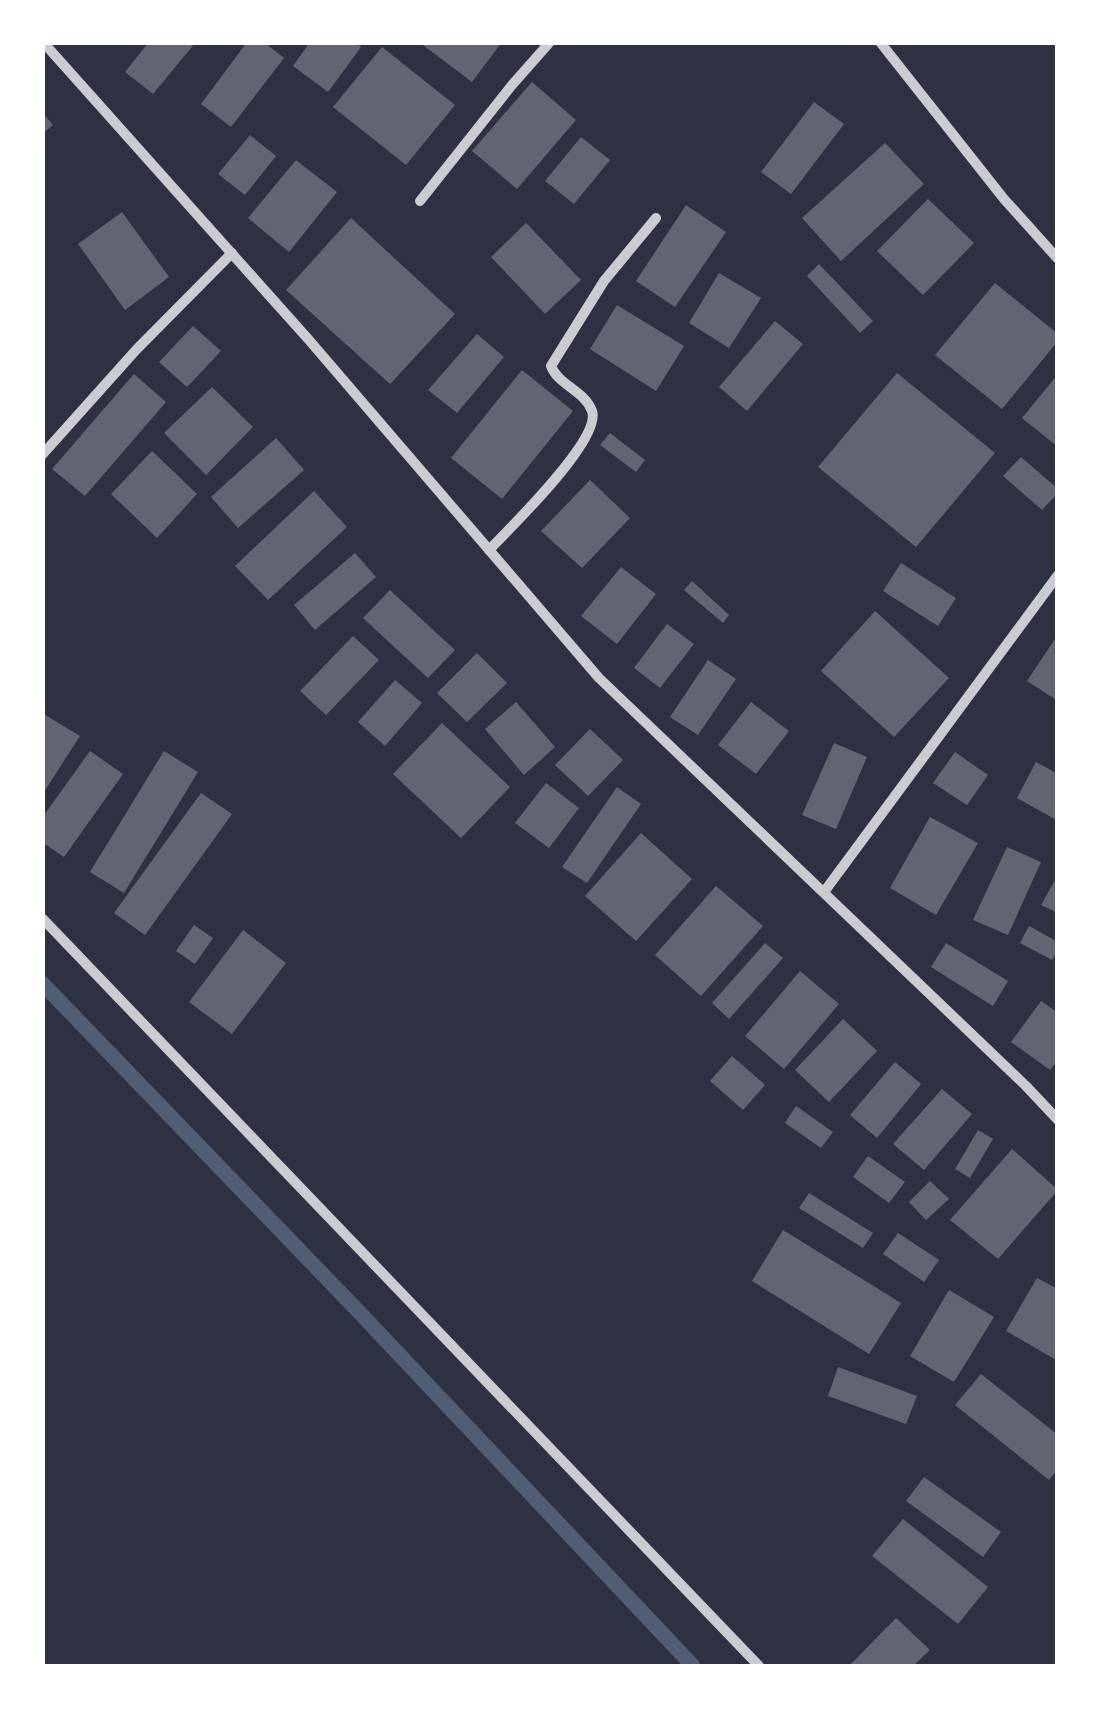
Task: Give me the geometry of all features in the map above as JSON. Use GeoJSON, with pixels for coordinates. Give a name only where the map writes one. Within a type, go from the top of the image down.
{"type":"FeatureCollection","features":[{"type":"Feature","properties":{"kind":"street"},"geometry":{"type":"LineString","coordinates":[[43,42],[232,253],[599,678],[1058,1120]]}},
{"type":"Feature","properties":{"kind":"street"},"geometry":{"type":"LineString","coordinates":[[420,201],[550,42]]}},
{"type":"Feature","properties":{"kind":"street"},"geometry":{"type":"LineString","coordinates":[[880,42],[1004,199],[1058,259]]}},
{"type":"Feature","properties":{"kind":"street"},"geometry":{"type":"LineString","coordinates":[[489,550],[546,490],[591,430],[594,416],[589,404],[551,366],[604,280],[656,218]]}},
{"type":"Feature","properties":{"kind":"street"},"geometry":{"type":"LineString","coordinates":[[42,455],[136,350],[232,253]]}},
{"type":"Feature","properties":{"kind":"street"},"geometry":{"type":"LineString","coordinates":[[824,892],[1058,575]]}},
{"type":"Feature","properties":{"kind":"street"},"geometry":{"type":"LineString","coordinates":[[42,918],[759,1666]]}},
{"type":"Feature","properties":{"kind":"building"},"geometry":{"type":"Polygon","coordinates":[[[149,42],[196,42],[153,94],[125,72],[149,42]]]}},
{"type":"Feature","properties":{"kind":"building"},"geometry":{"type":"Polygon","coordinates":[[[247,42],[264,42],[284,58],[231,127],[201,104],[247,42]]]}},
{"type":"Feature","properties":{"kind":"building"},"geometry":{"type":"Polygon","coordinates":[[[310,42],[355,42],[361,47],[328,92],[293,66],[310,42]]]}},
{"type":"Feature","properties":{"kind":"building"},"geometry":{"type":"Polygon","coordinates":[[[419,42],[502,42],[472,82],[419,42]]]}},
{"type":"Feature","properties":{"kind":"building"},"geometry":{"type":"Polygon","coordinates":[[[382,47],[455,105],[406,165],[333,107],[382,47]]]}},
{"type":"Feature","properties":{"kind":"building"},"geometry":{"type":"Polygon","coordinates":[[[532,82],[576,120],[517,189],[472,151],[532,82]]]}},
{"type":"Feature","properties":{"kind":"building"},"geometry":{"type":"Polygon","coordinates":[[[814,102],[844,124],[791,194],[761,172],[814,102]]]}},
{"type":"Feature","properties":{"kind":"building"},"geometry":{"type":"Polygon","coordinates":[[[42,112],[53,125],[42,134],[42,112]]]}},
{"type":"Feature","properties":{"kind":"building"},"geometry":{"type":"Polygon","coordinates":[[[250,135],[276,156],[245,195],[218,174],[250,135]]]}},
{"type":"Feature","properties":{"kind":"building"},"geometry":{"type":"Polygon","coordinates":[[[581,137],[610,160],[574,204],[545,181],[581,137]]]}},
{"type":"Feature","properties":{"kind":"building"},"geometry":{"type":"Polygon","coordinates":[[[885,143],[924,184],[841,261],[802,218],[885,143]]]}},
{"type":"Feature","properties":{"kind":"building"},"geometry":{"type":"Polygon","coordinates":[[[296,160],[337,192],[289,252],[248,218],[296,160]]]}},
{"type":"Feature","properties":{"kind":"building"},"geometry":{"type":"Polygon","coordinates":[[[928,199],[974,243],[923,295],[877,251],[928,199]]]}},
{"type":"Feature","properties":{"kind":"building"},"geometry":{"type":"Polygon","coordinates":[[[686,205],[726,232],[675,307],[636,281],[686,205]]]}},
{"type":"Feature","properties":{"kind":"building"},"geometry":{"type":"Polygon","coordinates":[[[122,212],[169,277],[125,310],[78,244],[122,212]]]}},
{"type":"Feature","properties":{"kind":"building"},"geometry":{"type":"Polygon","coordinates":[[[351,218],[455,314],[390,384],[286,290],[351,218]]]}},
{"type":"Feature","properties":{"kind":"building"},"geometry":{"type":"Polygon","coordinates":[[[526,223],[581,280],[545,314],[491,257],[526,223]]]}},
{"type":"Feature","properties":{"kind":"building"},"geometry":{"type":"Polygon","coordinates":[[[819,264],[873,321],[860,333],[807,276],[819,264]]]}},
{"type":"Feature","properties":{"kind":"building"},"geometry":{"type":"Polygon","coordinates":[[[719,273],[761,298],[729,348],[689,323],[719,273]]]}},
{"type":"Feature","properties":{"kind":"building"},"geometry":{"type":"Polygon","coordinates":[[[995,283],[1058,334],[1058,341],[1002,409],[935,355],[995,283]]]}},
{"type":"Feature","properties":{"kind":"building"},"geometry":{"type":"Polygon","coordinates":[[[617,305],[684,346],[656,391],[590,349],[617,305]]]}},
{"type":"Feature","properties":{"kind":"building"},"geometry":{"type":"Polygon","coordinates":[[[775,321],[803,344],[747,411],[719,387],[775,321]]]}},
{"type":"Feature","properties":{"kind":"building"},"geometry":{"type":"Polygon","coordinates":[[[193,326],[221,351],[187,387],[159,362],[193,326]]]}},
{"type":"Feature","properties":{"kind":"building"},"geometry":{"type":"Polygon","coordinates":[[[477,334],[504,357],[457,413],[428,390],[477,334]]]}},
{"type":"Feature","properties":{"kind":"building"},"geometry":{"type":"Polygon","coordinates":[[[522,370],[573,411],[502,499],[451,458],[522,370]]]}},
{"type":"Feature","properties":{"kind":"building"},"geometry":{"type":"Polygon","coordinates":[[[897,373],[995,453],[916,547],[818,467],[897,373]]]}},
{"type":"Feature","properties":{"kind":"building"},"geometry":{"type":"Polygon","coordinates":[[[134,374],[166,402],[85,496],[52,469],[134,374]]]}},
{"type":"Feature","properties":{"kind":"building"},"geometry":{"type":"Polygon","coordinates":[[[1058,374],[1058,447],[1022,418],[1058,374]]]}},
{"type":"Feature","properties":{"kind":"building"},"geometry":{"type":"Polygon","coordinates":[[[212,387],[253,427],[206,475],[164,433],[212,387]]]}},
{"type":"Feature","properties":{"kind":"building"},"geometry":{"type":"Polygon","coordinates":[[[610,433],[645,460],[636,472],[600,445],[610,433]]]}},
{"type":"Feature","properties":{"kind":"building"},"geometry":{"type":"Polygon","coordinates":[[[276,438],[304,470],[238,528],[211,497],[276,438]]]}},
{"type":"Feature","properties":{"kind":"building"},"geometry":{"type":"Polygon","coordinates":[[[152,451],[197,494],[157,538],[111,494],[152,451]]]}},
{"type":"Feature","properties":{"kind":"building"},"geometry":{"type":"Polygon","coordinates":[[[1021,457],[1058,489],[1042,510],[1003,476],[1021,457]]]}},
{"type":"Feature","properties":{"kind":"building"},"geometry":{"type":"Polygon","coordinates":[[[590,480],[630,518],[582,568],[541,531],[590,480]]]}},
{"type":"Feature","properties":{"kind":"building"},"geometry":{"type":"Polygon","coordinates":[[[314,491],[347,527],[268,600],[235,566],[314,491]]]}},
{"type":"Feature","properties":{"kind":"building"},"geometry":{"type":"Polygon","coordinates":[[[355,553],[376,577],[315,630],[294,605],[355,553]]]}},
{"type":"Feature","properties":{"kind":"building"},"geometry":{"type":"Polygon","coordinates":[[[901,563],[956,598],[938,626],[883,591],[901,563]]]}},
{"type":"Feature","properties":{"kind":"building"},"geometry":{"type":"Polygon","coordinates":[[[621,567],[656,594],[617,644],[581,616],[621,567]]]}},
{"type":"Feature","properties":{"kind":"building"},"geometry":{"type":"Polygon","coordinates":[[[692,581],[729,615],[723,623],[684,590],[692,581]]]}},
{"type":"Feature","properties":{"kind":"building"},"geometry":{"type":"Polygon","coordinates":[[[390,590],[455,650],[428,678],[363,618],[390,590]]]}},
{"type":"Feature","properties":{"kind":"building"},"geometry":{"type":"Polygon","coordinates":[[[875,611],[949,678],[894,737],[821,671],[875,611]]]}},
{"type":"Feature","properties":{"kind":"building"},"geometry":{"type":"Polygon","coordinates":[[[667,624],[694,644],[660,688],[634,668],[667,624]]]}},
{"type":"Feature","properties":{"kind":"building"},"geometry":{"type":"Polygon","coordinates":[[[353,636],[379,660],[326,715],[300,691],[353,636]]]}},
{"type":"Feature","properties":{"kind":"building"},"geometry":{"type":"Polygon","coordinates":[[[1055,639],[1058,641],[1058,701],[1027,681],[1055,639]]]}},
{"type":"Feature","properties":{"kind":"building"},"geometry":{"type":"Polygon","coordinates":[[[477,653],[507,683],[467,722],[437,693],[477,653]]]}},
{"type":"Feature","properties":{"kind":"building"},"geometry":{"type":"Polygon","coordinates":[[[708,660],[736,679],[698,735],[670,717],[708,660]]]}},
{"type":"Feature","properties":{"kind":"building"},"geometry":{"type":"Polygon","coordinates":[[[395,680],[422,703],[385,746],[358,722],[395,680]]]}},
{"type":"Feature","properties":{"kind":"building"},"geometry":{"type":"Polygon","coordinates":[[[516,702],[555,747],[524,775],[485,729],[516,702]]]}},
{"type":"Feature","properties":{"kind":"building"},"geometry":{"type":"Polygon","coordinates":[[[751,702],[789,731],[756,774],[718,745],[751,702]]]}},
{"type":"Feature","properties":{"kind":"building"},"geometry":{"type":"Polygon","coordinates":[[[42,713],[80,736],[42,795],[42,713]]]}},
{"type":"Feature","properties":{"kind":"building"},"geometry":{"type":"Polygon","coordinates":[[[442,723],[510,787],[461,838],[393,774],[442,723]]]}},
{"type":"Feature","properties":{"kind":"building"},"geometry":{"type":"Polygon","coordinates":[[[590,729],[623,760],[588,796],[555,765],[590,729]]]}},
{"type":"Feature","properties":{"kind":"building"},"geometry":{"type":"Polygon","coordinates":[[[834,743],[867,757],[836,829],[802,815],[834,743]]]}},
{"type":"Feature","properties":{"kind":"building"},"geometry":{"type":"Polygon","coordinates":[[[90,751],[123,774],[64,857],[42,842],[42,818],[90,751]]]}},
{"type":"Feature","properties":{"kind":"building"},"geometry":{"type":"Polygon","coordinates":[[[164,751],[198,772],[124,893],[90,872],[164,751]]]}},
{"type":"Feature","properties":{"kind":"building"},"geometry":{"type":"Polygon","coordinates":[[[955,752],[988,775],[967,805],[933,783],[955,752]]]}},
{"type":"Feature","properties":{"kind":"building"},"geometry":{"type":"Polygon","coordinates":[[[1036,762],[1058,774],[1058,821],[1017,798],[1036,762]]]}},
{"type":"Feature","properties":{"kind":"building"},"geometry":{"type":"Polygon","coordinates":[[[546,783],[579,808],[549,848],[515,823],[546,783]]]}},
{"type":"Feature","properties":{"kind":"building"},"geometry":{"type":"Polygon","coordinates":[[[617,787],[641,804],[587,883],[562,867],[617,787]]]}},
{"type":"Feature","properties":{"kind":"building"},"geometry":{"type":"Polygon","coordinates":[[[201,793],[232,814],[145,935],[114,913],[201,793]]]}},
{"type":"Feature","properties":{"kind":"building"},"geometry":{"type":"Polygon","coordinates":[[[930,817],[978,843],[936,915],[890,888],[930,817]]]}},
{"type":"Feature","properties":{"kind":"building"},"geometry":{"type":"Polygon","coordinates":[[[641,833],[692,879],[636,941],[585,896],[641,833]]]}},
{"type":"Feature","properties":{"kind":"building"},"geometry":{"type":"Polygon","coordinates":[[[1007,847],[1041,862],[1008,935],[973,920],[1007,847]]]}},
{"type":"Feature","properties":{"kind":"building"},"geometry":{"type":"Polygon","coordinates":[[[1058,875],[1058,913],[1041,905],[1058,875]]]}},
{"type":"Feature","properties":{"kind":"building"},"geometry":{"type":"Polygon","coordinates":[[[716,886],[763,926],[701,996],[655,955],[716,886]]]}},
{"type":"Feature","properties":{"kind":"building"},"geometry":{"type":"Polygon","coordinates":[[[194,925],[213,938],[195,964],[176,951],[194,925]]]}},
{"type":"Feature","properties":{"kind":"building"},"geometry":{"type":"Polygon","coordinates":[[[1029,926],[1058,942],[1052,960],[1020,943],[1029,926]]]}},
{"type":"Feature","properties":{"kind":"building"},"geometry":{"type":"Polygon","coordinates":[[[243,930],[286,963],[232,1034],[189,1002],[243,930]]]}},
{"type":"Feature","properties":{"kind":"building"},"geometry":{"type":"Polygon","coordinates":[[[765,943],[783,958],[729,1019],[712,1003],[765,943]]]}},
{"type":"Feature","properties":{"kind":"building"},"geometry":{"type":"Polygon","coordinates":[[[946,943],[1008,981],[993,1006],[931,967],[946,943]]]}},
{"type":"Feature","properties":{"kind":"building"},"geometry":{"type":"Polygon","coordinates":[[[800,971],[839,1004],[784,1069],[745,1036],[800,971]]]}},
{"type":"Feature","properties":{"kind":"building"},"geometry":{"type":"Polygon","coordinates":[[[1041,1001],[1058,1013],[1058,1060],[1050,1070],[1011,1042],[1041,1001]]]}},
{"type":"Feature","properties":{"kind":"building"},"geometry":{"type":"Polygon","coordinates":[[[843,1019],[877,1051],[829,1102],[795,1070],[843,1019]]]}},
{"type":"Feature","properties":{"kind":"building"},"geometry":{"type":"Polygon","coordinates":[[[732,1056],[765,1085],[743,1110],[710,1081],[732,1056]]]}},
{"type":"Feature","properties":{"kind":"building"},"geometry":{"type":"Polygon","coordinates":[[[895,1062],[921,1084],[877,1138],[850,1115],[895,1062]]]}},
{"type":"Feature","properties":{"kind":"building"},"geometry":{"type":"Polygon","coordinates":[[[942,1089],[972,1114],[924,1170],[893,1144],[942,1089]]]}},
{"type":"Feature","properties":{"kind":"building"},"geometry":{"type":"Polygon","coordinates":[[[796,1106],[833,1132],[821,1148],[785,1123],[796,1106]]]}},
{"type":"Feature","properties":{"kind":"building"},"geometry":{"type":"Polygon","coordinates":[[[978,1130],[993,1139],[970,1178],[955,1169],[978,1130]]]}},
{"type":"Feature","properties":{"kind":"building"},"geometry":{"type":"Polygon","coordinates":[[[1012,1149],[1058,1190],[998,1259],[950,1220],[1012,1149]]]}},
{"type":"Feature","properties":{"kind":"building"},"geometry":{"type":"Polygon","coordinates":[[[868,1156],[905,1182],[889,1203],[853,1177],[868,1156]]]}},
{"type":"Feature","properties":{"kind":"building"},"geometry":{"type":"Polygon","coordinates":[[[930,1181],[949,1199],[926,1220],[909,1202],[930,1181]]]}},
{"type":"Feature","properties":{"kind":"building"},"geometry":{"type":"Polygon","coordinates":[[[809,1193],[873,1233],[863,1248],[799,1208],[809,1193]]]}},
{"type":"Feature","properties":{"kind":"building"},"geometry":{"type":"Polygon","coordinates":[[[783,1230],[901,1303],[869,1354],[752,1281],[783,1230]]]}},
{"type":"Feature","properties":{"kind":"building"},"geometry":{"type":"Polygon","coordinates":[[[898,1233],[939,1260],[924,1282],[883,1254],[898,1233]]]}},
{"type":"Feature","properties":{"kind":"building"},"geometry":{"type":"Polygon","coordinates":[[[1037,1278],[1058,1289],[1058,1361],[1006,1331],[1037,1278]]]}},
{"type":"Feature","properties":{"kind":"building"},"geometry":{"type":"Polygon","coordinates":[[[949,1290],[994,1317],[954,1382],[910,1356],[949,1290]]]}},
{"type":"Feature","properties":{"kind":"building"},"geometry":{"type":"Polygon","coordinates":[[[838,1367],[917,1396],[906,1424],[828,1396],[838,1367]]]}},
{"type":"Feature","properties":{"kind":"building"},"geometry":{"type":"Polygon","coordinates":[[[981,1374],[1058,1435],[1058,1469],[1049,1480],[955,1405],[981,1374]]]}},
{"type":"Feature","properties":{"kind":"building"},"geometry":{"type":"Polygon","coordinates":[[[924,1477],[1001,1532],[983,1557],[906,1501],[924,1477]]]}},
{"type":"Feature","properties":{"kind":"building"},"geometry":{"type":"Polygon","coordinates":[[[903,1519],[988,1587],[958,1624],[872,1556],[903,1519]]]}},
{"type":"Feature","properties":{"kind":"building"},"geometry":{"type":"Polygon","coordinates":[[[896,1618],[930,1650],[913,1666],[849,1666],[896,1618]]]}},
{"type":"Feature","properties":{"kind":"waterway"},"geometry":{"type":"LineString","coordinates":[[42,983],[693,1666]]}}]}
